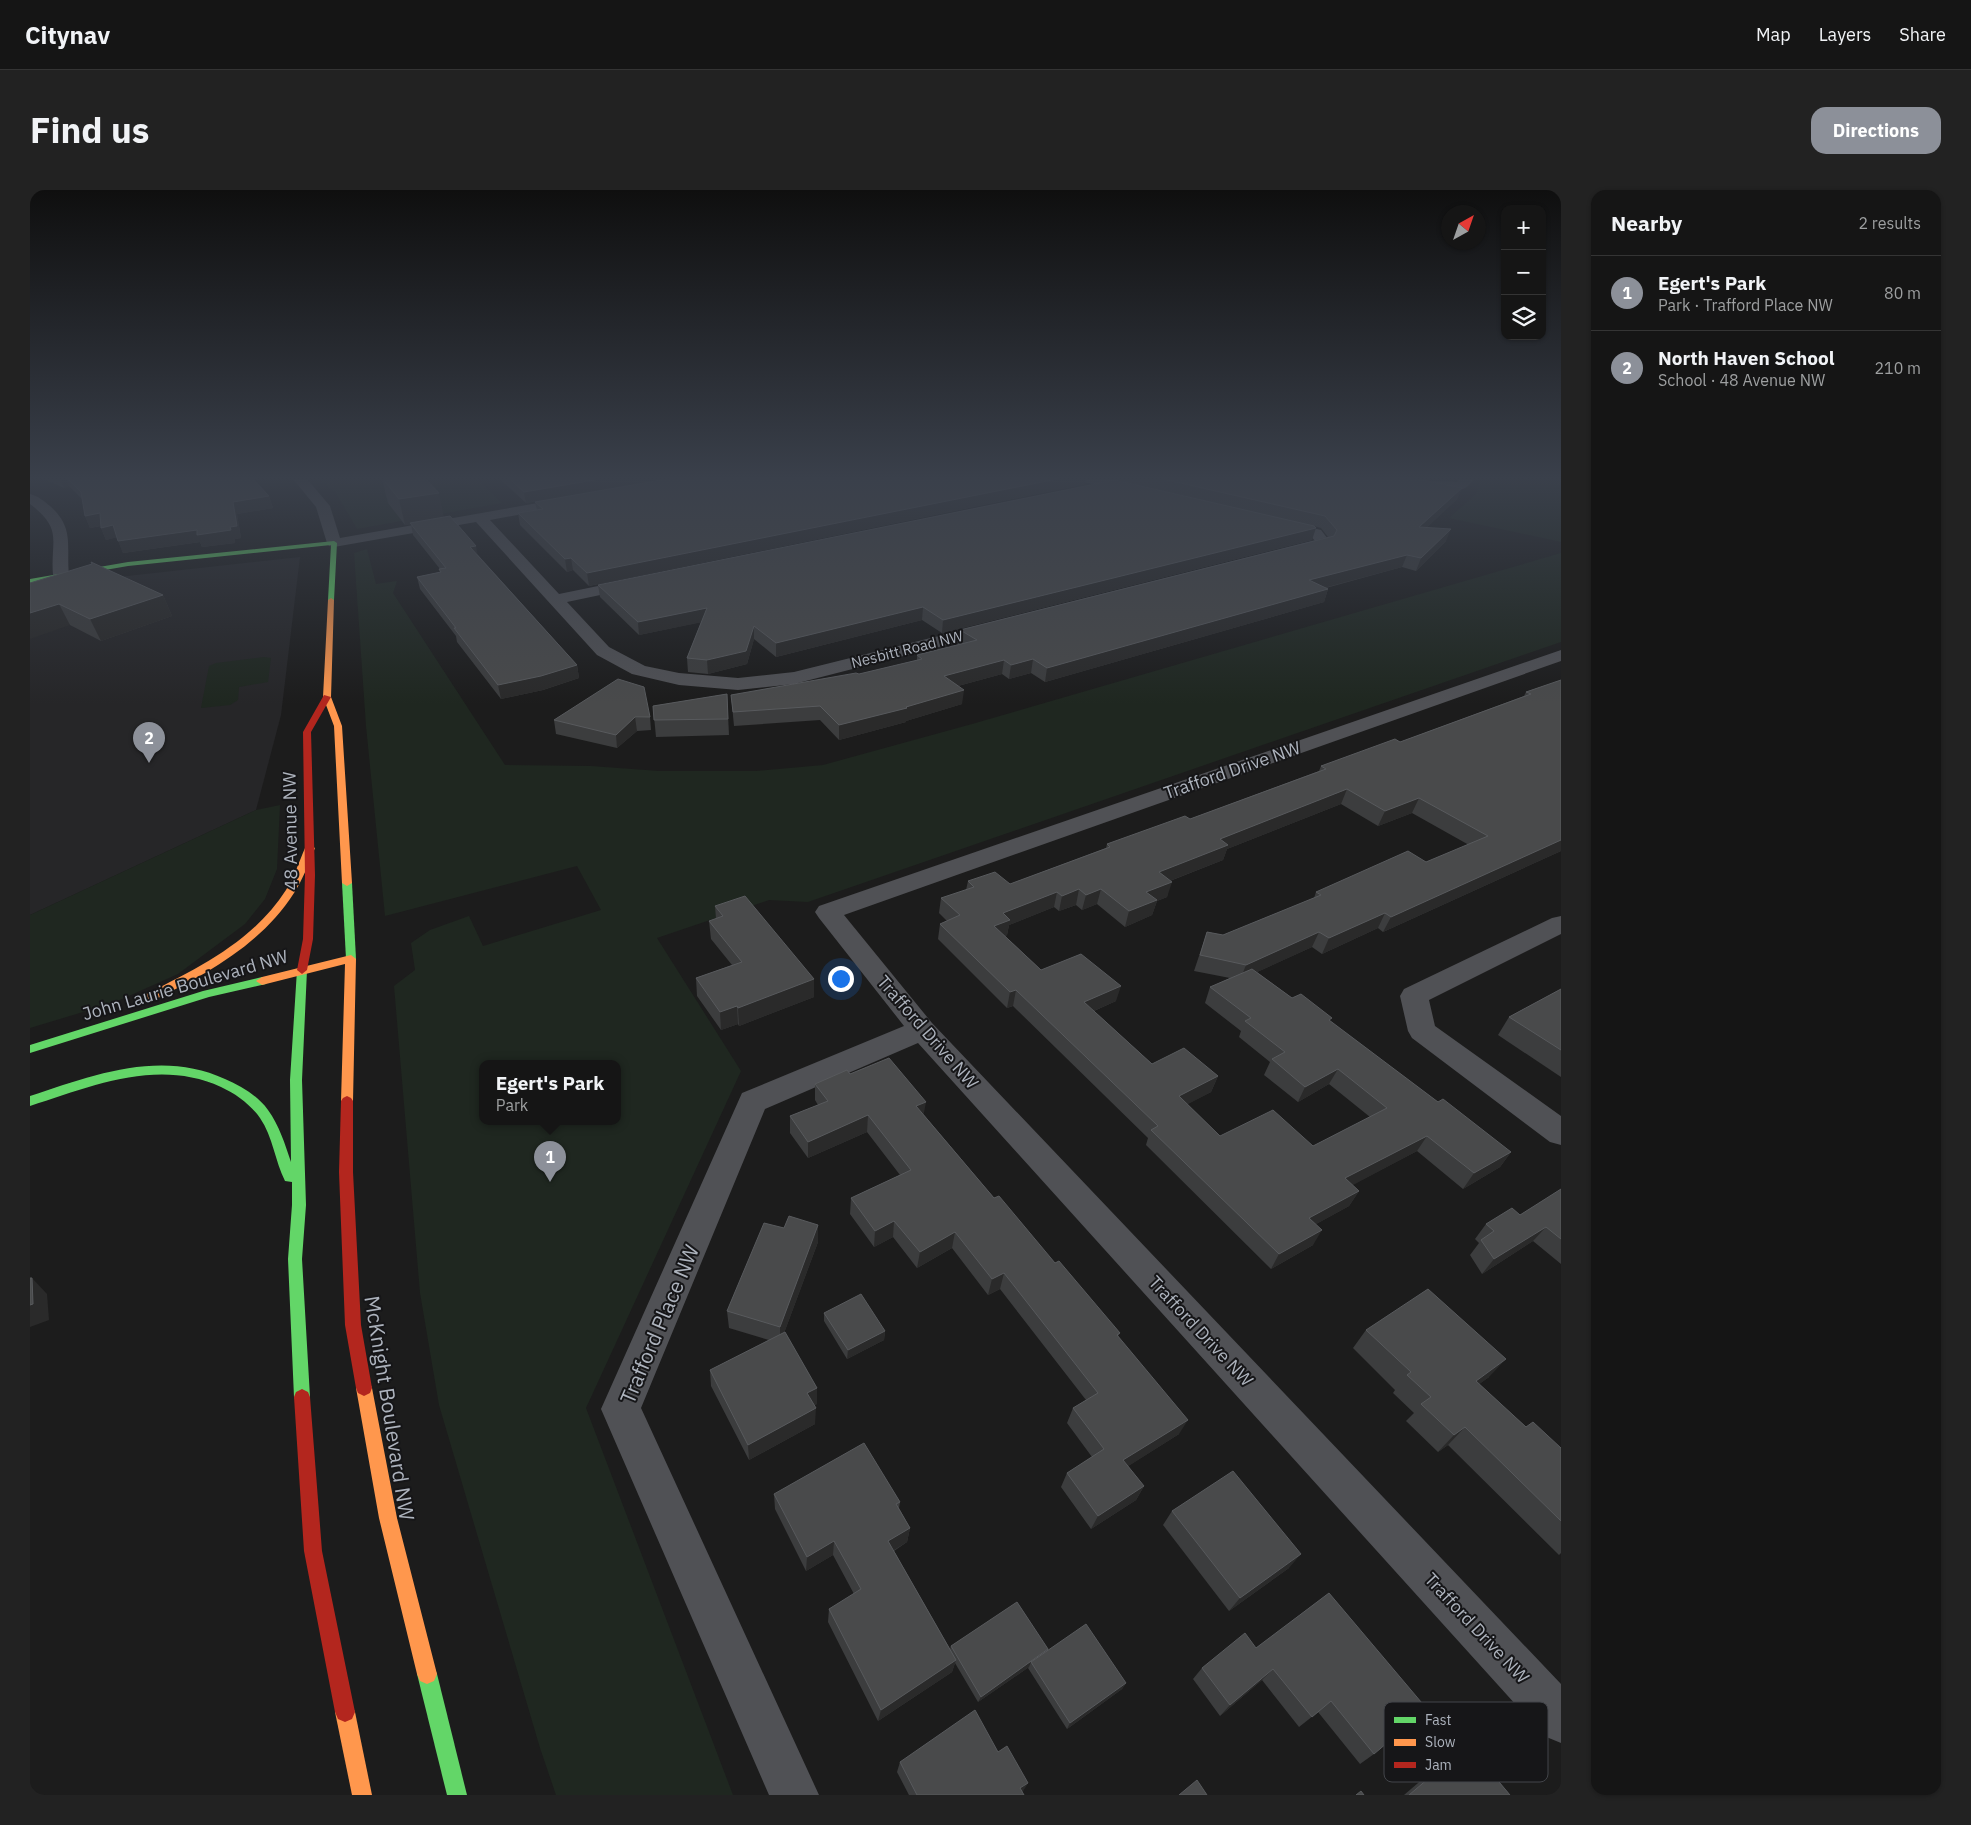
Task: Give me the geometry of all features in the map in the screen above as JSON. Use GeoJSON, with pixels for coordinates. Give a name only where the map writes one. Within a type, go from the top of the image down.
{"type":"FeatureCollection","features":[{"type":"Feature","properties":{"kind":"main road"},"geometry":{"type":"LineString","coordinates":[[30,581],[128,564],[227,554]]}},
{"type":"Feature","properties":{"kind":"main road","name":"48 Avenue NW"},"geometry":{"type":"LineString","coordinates":[[334,554],[327,697],[338,726],[351,959]]}},
{"type":"Feature","properties":{"kind":"main road","name":"48 Avenue NW"},"geometry":{"type":"LineString","coordinates":[[299,1205],[296,1080],[302,970],[308,932],[310,848],[307,732],[327,697]]}},
{"type":"Feature","properties":{"kind":"main road"},"geometry":{"type":"LineString","coordinates":[[30,1049],[121,1011],[169,988],[239,947],[262,926],[290,893],[310,848]]}},
{"type":"Feature","properties":{"kind":"main road","name":"John Laurie Boulevard NW"},"geometry":{"type":"LineString","coordinates":[[30,1049],[207,994],[351,959]]}},
{"type":"Feature","properties":{"kind":"main road","name":"McKnight Boulevard NW"},"geometry":{"type":"LineString","coordinates":[[351,959],[349,980],[346,1172],[353,1325],[388,1518],[457,1795]]}},
{"type":"Feature","properties":{"kind":"main road"},"geometry":{"type":"LineString","coordinates":[[30,1100],[106,1078],[154,1069],[183,1069],[218,1078],[248,1096],[265,1116],[278,1142],[299,1205],[295,1259],[300,1374],[314,1550],[362,1795]]}},
{"type":"Feature","properties":{"kind":"street"},"geometry":{"type":"LineString","coordinates":[[60,554],[61,575]]}},
{"type":"Feature","properties":{"kind":"street","name":"Nesbitt Road NW"},"geometry":{"type":"LineString","coordinates":[[514,554],[603,651],[639,670],[679,680],[738,684],[794,678],[1012,622]]}},
{"type":"Feature","properties":{"kind":"street"},"geometry":{"type":"LineString","coordinates":[[1277,555],[1281,554]]}},
{"type":"Feature","properties":{"kind":"street"},"geometry":{"type":"LineString","coordinates":[[557,600],[653,580]]}},
{"type":"Feature","properties":{"kind":"street","name":"Trafford Drive NW"},"geometry":{"type":"LineString","coordinates":[[1545,1702],[922,1030],[828,912],[1561,655]]}},
{"type":"Feature","properties":{"kind":"street"},"geometry":{"type":"LineString","coordinates":[[1561,924],[1414,996],[1422,1031],[1561,1133]]}},
{"type":"Feature","properties":{"kind":"street","name":"Trafford Place NW"},"geometry":{"type":"LineString","coordinates":[[794,1795],[621,1409],[754,1101],[922,1030]]}},
{"type":"Feature","properties":{"kind":"street","name":"Trafford Drive NW"},"geometry":{"type":"LineString","coordinates":[[1548,1705],[1561,1719]]}},
{"type":"Feature","properties":{"kind":"shaded area"},"geometry":{"type":"Polygon","coordinates":[[[354,554],[368,554],[376,584],[397,581],[393,593],[505,765],[591,766],[659,771],[756,771],[823,765],[972,724],[1561,554],[1561,642],[808,902],[769,900],[657,938],[741,1071],[586,1408],[733,1795],[556,1795],[540,1748],[439,1405],[420,1293],[394,986],[415,970],[411,943],[430,930],[469,916],[483,946],[601,910],[577,866],[385,916],[366,726],[354,554]]]}},
{"type":"Feature","properties":{"kind":"shaded area"},"geometry":{"type":"Polygon","coordinates":[[[300,557],[281,715],[256,810],[30,915],[30,591],[91,580],[300,557]]]}},
{"type":"Feature","properties":{"kind":"shaded area"},"geometry":{"type":"Polygon","coordinates":[[[264,657],[271,658],[268,682],[239,687],[238,700],[230,705],[201,708],[209,666],[216,663],[264,657]]]}},
{"type":"Feature","properties":{"kind":"shaded area"},"geometry":{"type":"Polygon","coordinates":[[[280,805],[277,869],[265,899],[245,924],[178,974],[113,1003],[30,1028],[30,915],[256,810],[280,805]]]}},
{"type":"Feature","properties":{"kind":"building"},"geometry":{"type":"Polygon","coordinates":[[[435,554],[476,554],[577,665],[541,676],[498,685],[417,577],[441,572],[439,569],[446,568],[435,554]]]}},
{"type":"Feature","properties":{"kind":"building"},"geometry":{"type":"Polygon","coordinates":[[[560,554],[683,554],[587,573],[571,558],[565,559],[560,554]]]}},
{"type":"Feature","properties":{"kind":"building"},"geometry":{"type":"Polygon","coordinates":[[[751,554],[1211,554],[943,620],[923,607],[776,643],[754,626],[746,651],[707,660],[687,658],[707,608],[638,622],[598,585],[751,554]]]}},
{"type":"Feature","properties":{"kind":"building"},"geometry":{"type":"Polygon","coordinates":[[[1263,554],[1425,554],[1421,558],[1407,555],[1309,580],[1328,589],[1047,668],[1033,659],[1011,665],[1004,660],[944,676],[964,690],[907,708],[839,725],[820,706],[733,712],[731,695],[859,674],[922,659],[917,655],[977,640],[960,630],[1263,554]]]}},
{"type":"Feature","properties":{"kind":"building"},"geometry":{"type":"Polygon","coordinates":[[[91,562],[163,595],[90,619],[59,604],[30,613],[30,583],[92,564],[91,562]]]}},
{"type":"Feature","properties":{"kind":"building"},"geometry":{"type":"Polygon","coordinates":[[[618,679],[644,687],[650,717],[635,717],[616,735],[554,720],[618,679]]]}},
{"type":"Feature","properties":{"kind":"building"},"geometry":{"type":"Polygon","coordinates":[[[1561,680],[1561,840],[1391,917],[1385,913],[1329,938],[1319,932],[1246,965],[1200,955],[1207,932],[1223,935],[1321,895],[1316,892],[1408,851],[1426,862],[1488,836],[1419,798],[1385,811],[1347,789],[1220,839],[1228,845],[1159,872],[1172,882],[1146,892],[1157,900],[1129,911],[1101,889],[1086,895],[1079,889],[1062,896],[1057,892],[1003,913],[1010,920],[994,926],[1041,970],[1081,954],[1121,986],[1084,1002],[1152,1064],[1184,1048],[1218,1076],[1179,1096],[1220,1136],[1273,1110],[1313,1146],[1387,1108],[1338,1069],[1305,1087],[1272,1059],[1285,1052],[1245,1021],[1251,1018],[1210,987],[1252,969],[1292,998],[1301,994],[1332,1018],[1329,1020],[1438,1102],[1443,1099],[1511,1152],[1474,1173],[1427,1136],[1345,1178],[1359,1191],[1309,1218],[1322,1230],[1279,1254],[1151,1130],[1158,1126],[1016,990],[1010,992],[940,924],[960,915],[941,898],[974,887],[968,881],[995,872],[1010,884],[1110,847],[1107,844],[1185,816],[1190,819],[1326,769],[1321,766],[1395,739],[1400,742],[1531,694],[1526,692],[1561,680]]]}},
{"type":"Feature","properties":{"kind":"building"},"geometry":{"type":"Polygon","coordinates":[[[727,694],[728,719],[654,720],[653,706],[727,694]]]}},
{"type":"Feature","properties":{"kind":"building"},"geometry":{"type":"Polygon","coordinates":[[[745,896],[814,979],[738,1008],[737,1006],[720,1012],[696,978],[742,962],[709,921],[723,916],[715,906],[745,896]]]}},
{"type":"Feature","properties":{"kind":"building"},"geometry":{"type":"Polygon","coordinates":[[[1561,989],[1561,1050],[1509,1017],[1561,989]]]}},
{"type":"Feature","properties":{"kind":"building"},"geometry":{"type":"Polygon","coordinates":[[[889,1058],[926,1102],[916,1106],[994,1198],[999,1196],[1055,1263],[1059,1261],[1120,1333],[1117,1335],[1188,1420],[1123,1460],[1144,1486],[1098,1516],[1067,1473],[1104,1449],[1073,1408],[1098,1393],[1004,1273],[992,1279],[955,1232],[920,1252],[894,1221],[875,1231],[851,1198],[911,1170],[868,1115],[808,1142],[790,1116],[828,1101],[815,1084],[847,1070],[850,1074],[889,1058]]]}},
{"type":"Feature","properties":{"kind":"building"},"geometry":{"type":"Polygon","coordinates":[[[1561,1189],[1561,1239],[1546,1227],[1494,1259],[1481,1240],[1494,1231],[1486,1224],[1512,1208],[1520,1215],[1561,1189]]]}},
{"type":"Feature","properties":{"kind":"building"},"geometry":{"type":"Polygon","coordinates":[[[789,1216],[818,1225],[780,1327],[727,1311],[764,1223],[784,1228],[789,1216]]]}},
{"type":"Feature","properties":{"kind":"building"},"geometry":{"type":"Polygon","coordinates":[[[30,1278],[32,1278],[33,1304],[30,1305],[30,1278]]]}},
{"type":"Feature","properties":{"kind":"building"},"geometry":{"type":"Polygon","coordinates":[[[1428,1289],[1506,1359],[1476,1381],[1526,1427],[1533,1422],[1561,1448],[1561,1521],[1465,1427],[1454,1435],[1421,1404],[1431,1397],[1407,1375],[1411,1372],[1366,1330],[1428,1289]]]}},
{"type":"Feature","properties":{"kind":"building"},"geometry":{"type":"Polygon","coordinates":[[[861,1294],[885,1331],[848,1350],[824,1313],[861,1294]]]}},
{"type":"Feature","properties":{"kind":"building"},"geometry":{"type":"Polygon","coordinates":[[[785,1332],[817,1388],[807,1393],[816,1408],[748,1445],[710,1370],[785,1332]]]}},
{"type":"Feature","properties":{"kind":"building"},"geometry":{"type":"Polygon","coordinates":[[[864,1443],[900,1502],[896,1504],[910,1528],[888,1541],[956,1660],[881,1710],[829,1609],[861,1589],[834,1541],[807,1557],[774,1494],[864,1443]]]}},
{"type":"Feature","properties":{"kind":"building"},"geometry":{"type":"Polygon","coordinates":[[[1233,1471],[1301,1554],[1240,1598],[1172,1511],[1233,1471]]]}},
{"type":"Feature","properties":{"kind":"building"},"geometry":{"type":"Polygon","coordinates":[[[1329,1593],[1421,1702],[1384,1702],[1384,1746],[1374,1754],[1331,1701],[1312,1717],[1273,1669],[1230,1705],[1202,1668],[1245,1633],[1256,1648],[1329,1593]]]}},
{"type":"Feature","properties":{"kind":"building"},"geometry":{"type":"Polygon","coordinates":[[[1017,1602],[1048,1649],[981,1697],[951,1646],[1017,1602]]]}},
{"type":"Feature","properties":{"kind":"building"},"geometry":{"type":"Polygon","coordinates":[[[1086,1624],[1126,1683],[1070,1723],[1031,1662],[1086,1624]]]}},
{"type":"Feature","properties":{"kind":"building"},"geometry":{"type":"Polygon","coordinates":[[[975,1710],[998,1752],[1007,1746],[1028,1783],[1020,1788],[1024,1795],[917,1795],[900,1762],[975,1710]]]}},
{"type":"Feature","properties":{"kind":"building"},"geometry":{"type":"Polygon","coordinates":[[[1197,1780],[1207,1795],[1179,1795],[1197,1780]]]}},
{"type":"Feature","properties":{"kind":"building"},"geometry":{"type":"Polygon","coordinates":[[[1424,1782],[1499,1782],[1510,1795],[1409,1795],[1424,1782]]]}},
{"type":"Feature","properties":{"kind":"building"},"geometry":{"type":"Polygon","coordinates":[[[1361,1791],[1364,1795],[1356,1795],[1361,1791]]]}},
{"type":"Feature","properties":{"kind":"traffic: fast"},"geometry":{"type":"LineString","coordinates":[[30,581],[128,564],[227,554]]}},
{"type":"Feature","properties":{"kind":"traffic: fast"},"geometry":{"type":"LineString","coordinates":[[331,600],[333,554]]}},
{"type":"Feature","properties":{"kind":"traffic: fast"},"geometry":{"type":"LineString","coordinates":[[347,883],[351,959]]}},
{"type":"Feature","properties":{"kind":"traffic: fast"},"geometry":{"type":"LineString","coordinates":[[302,970],[296,1080],[299,1205],[295,1259],[302,1397]]}},
{"type":"Feature","properties":{"kind":"traffic: fast"},"geometry":{"type":"LineString","coordinates":[[30,1049],[207,994],[262,981]]}},
{"type":"Feature","properties":{"kind":"traffic: fast"},"geometry":{"type":"LineString","coordinates":[[30,1101],[105,1077],[131,1072],[157,1069],[183,1070],[208,1076],[242,1093],[263,1112],[277,1139],[290,1177]]}},
{"type":"Feature","properties":{"kind":"traffic: fast"},"geometry":{"type":"LineString","coordinates":[[427,1674],[457,1795]]}},
{"type":"Feature","properties":{"kind":"traffic: slow"},"geometry":{"type":"LineString","coordinates":[[331,600],[327,697],[338,726],[347,883]]}},
{"type":"Feature","properties":{"kind":"traffic: slow"},"geometry":{"type":"LineString","coordinates":[[146,999],[206,968],[243,943],[260,928],[289,893],[310,848]]}},
{"type":"Feature","properties":{"kind":"traffic: slow"},"geometry":{"type":"LineString","coordinates":[[262,981],[351,959],[347,1101]]}},
{"type":"Feature","properties":{"kind":"traffic: slow"},"geometry":{"type":"LineString","coordinates":[[364,1388],[388,1518],[427,1674]]}},
{"type":"Feature","properties":{"kind":"traffic: slow"},"geometry":{"type":"LineString","coordinates":[[345,1712],[362,1795]]}},
{"type":"Feature","properties":{"kind":"traffic: jam"},"geometry":{"type":"LineString","coordinates":[[302,970],[308,939],[310,875],[307,732],[327,697]]}},
{"type":"Feature","properties":{"kind":"traffic: jam"},"geometry":{"type":"LineString","coordinates":[[347,1101],[346,1172],[353,1325],[364,1388]]}},
{"type":"Feature","properties":{"kind":"traffic: jam"},"geometry":{"type":"LineString","coordinates":[[302,1397],[313,1551],[345,1712]]}},
{"type":"Feature","properties":{"kind":"place","name":"North Haven School"},"geometry":{"type":"Point","coordinates":[149,763]}},
{"type":"Feature","properties":{"kind":"place","name":"Egert's Park"},"geometry":{"type":"Point","coordinates":[550,1182]}}]}
